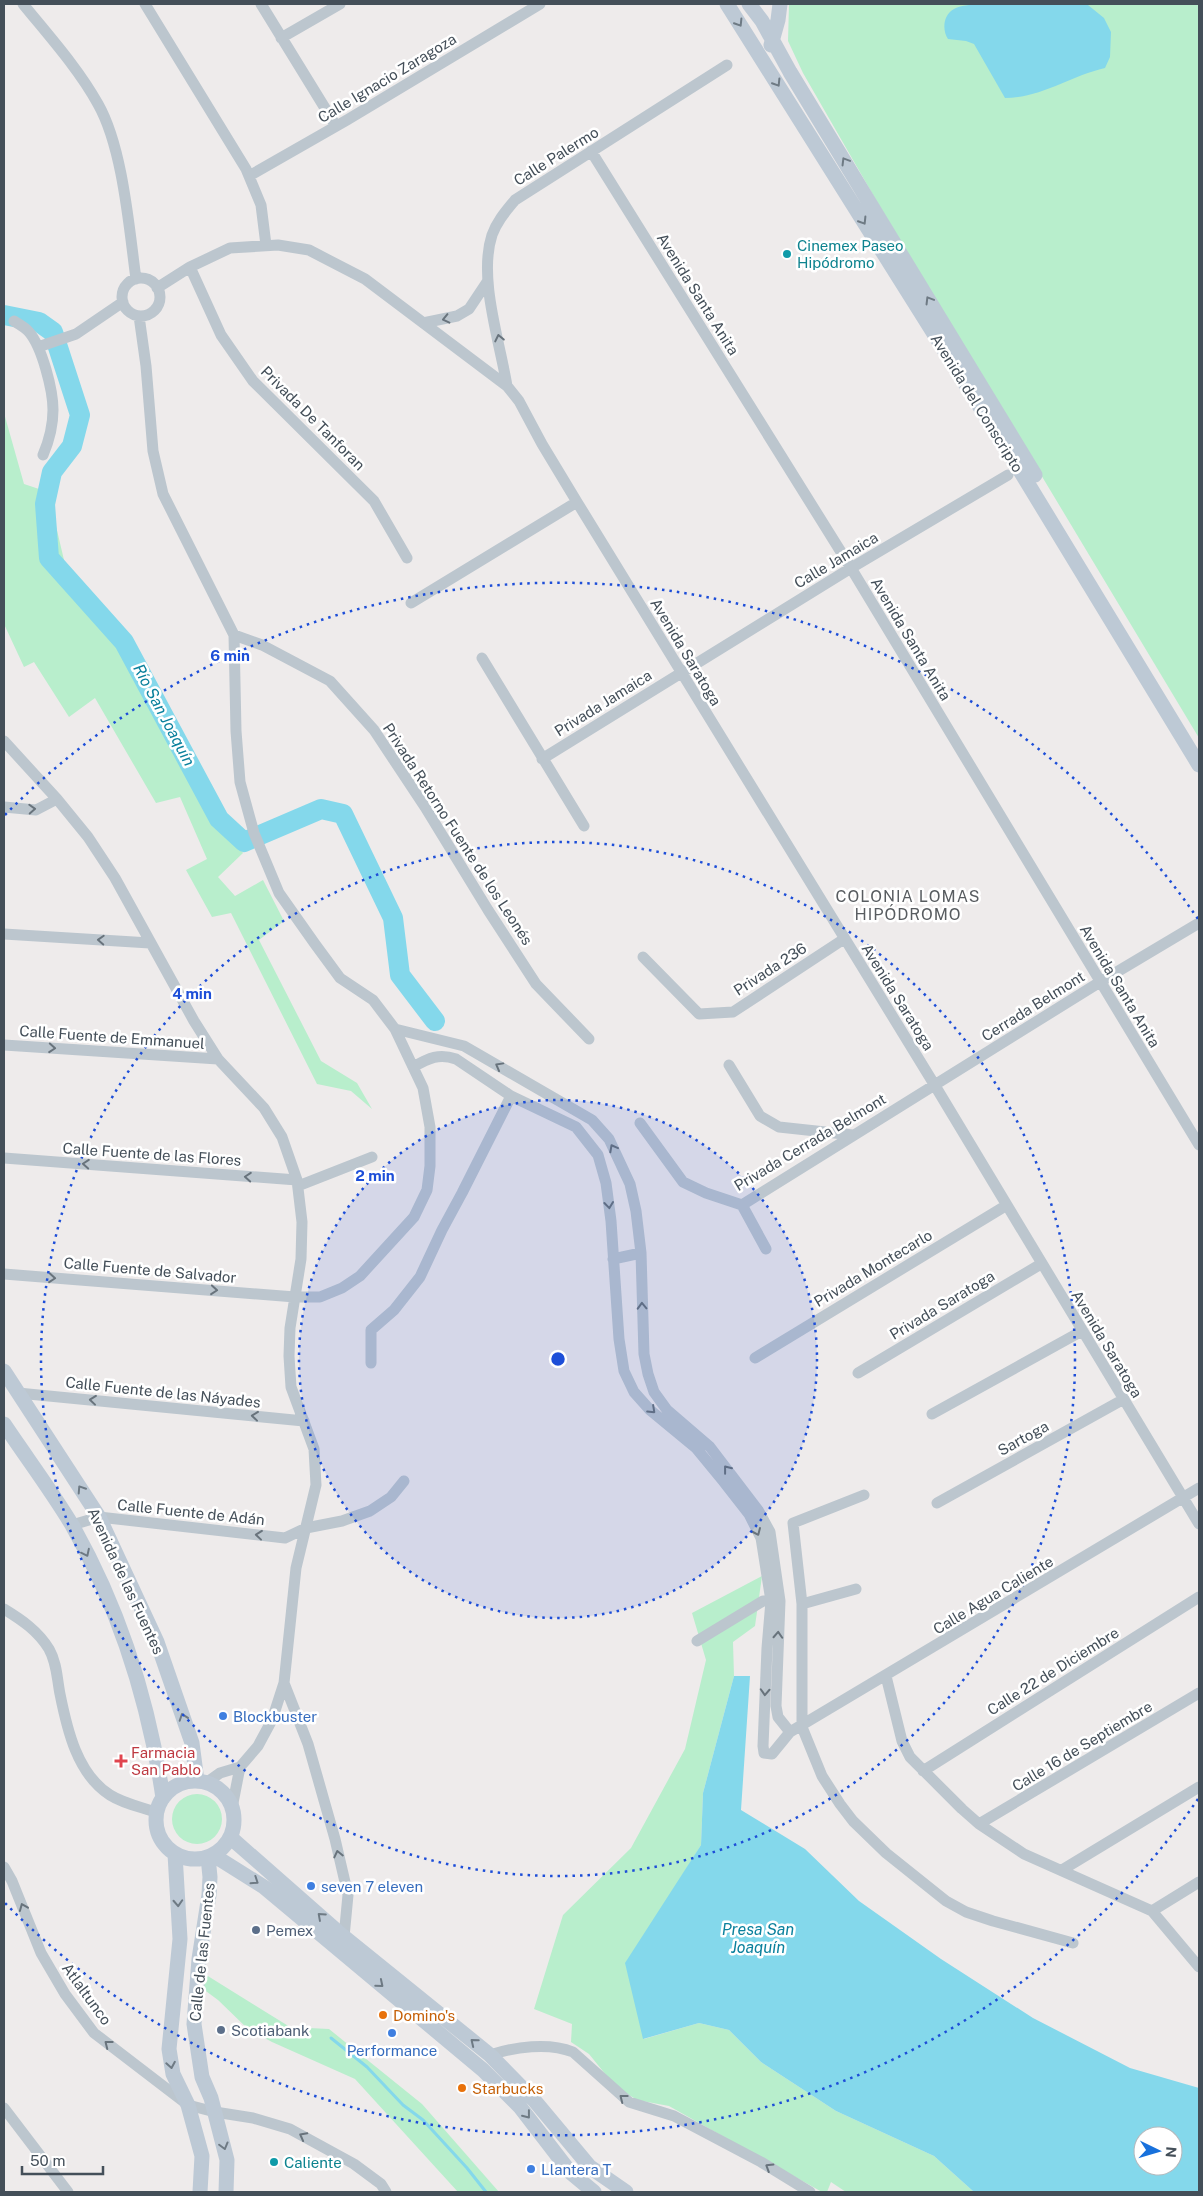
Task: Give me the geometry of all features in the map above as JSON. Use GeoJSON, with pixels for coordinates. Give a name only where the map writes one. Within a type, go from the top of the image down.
{"type":"FeatureCollection","features":[{"type":"Feature","properties":{"kind":"main road","name":"Avenida del Conscripto"},"geometry":{"type":"LineString","coordinates":[[727,4],[1019,469],[1199,766]]}},
{"type":"Feature","properties":{"kind":"main road","name":"Avenida del Conscripto"},"geometry":{"type":"LineString","coordinates":[[750,4],[1199,746]]}},
{"type":"Feature","properties":{"kind":"main road"},"geometry":{"type":"LineString","coordinates":[[751,42],[758,33],[764,4]]}},
{"type":"Feature","properties":{"kind":"main road"},"geometry":{"type":"LineString","coordinates":[[762,58],[773,40],[780,4]]}},
{"type":"Feature","properties":{"kind":"main road","name":"Avenida de las Fuentes"},"geometry":{"type":"LineString","coordinates":[[4,1371],[99,1517],[157,1642],[192,1743],[202,1782]]}},
{"type":"Feature","properties":{"kind":"main road","name":"Avenida de las Fuentes"},"geometry":{"type":"LineString","coordinates":[[4,1424],[72,1525],[118,1622],[149,1725],[163,1798]]}},
{"type":"Feature","properties":{"kind":"main road"},"geometry":{"type":"LineString","coordinates":[[202,1782],[218,1788],[226,1797],[232,1808],[234,1822],[230,1837],[223,1847],[210,1856],[191,1859],[175,1854],[162,1841],[156,1822],[156,1812],[163,1798],[174,1787],[181,1783],[202,1782]]}},
{"type":"Feature","properties":{"kind":"main road"},"geometry":{"type":"LineString","coordinates":[[230,1837],[344,1937],[490,2055],[534,2100],[590,2167],[626,2192]]}},
{"type":"Feature","properties":{"kind":"main road","name":"Calle de las Fuentes"},"geometry":{"type":"LineString","coordinates":[[175,1854],[180,1939],[169,2049],[173,2074],[188,2105],[202,2156],[200,2192]]}},
{"type":"Feature","properties":{"kind":"main road"},"geometry":{"type":"LineString","coordinates":[[210,1856],[264,1887],[483,2070],[520,2107],[570,2172],[594,2192]]}},
{"type":"Feature","properties":{"kind":"main road","name":"Calle de las Fuentes"},"geometry":{"type":"LineString","coordinates":[[210,1856],[209,1895],[198,1968],[194,2024],[202,2076],[215,2112],[228,2160],[226,2192]]}},
{"type":"Feature","properties":{"kind":"main road"},"geometry":{"type":"LineString","coordinates":[[196,2133],[200,2124],[215,2112]]}},
{"type":"Feature","properties":{"kind":"street"},"geometry":{"type":"LineString","coordinates":[[23,4],[79,74],[99,106],[115,148],[136,278]]}},
{"type":"Feature","properties":{"kind":"street"},"geometry":{"type":"LineString","coordinates":[[145,4],[249,176],[261,205],[266,246]]}},
{"type":"Feature","properties":{"kind":"street"},"geometry":{"type":"LineString","coordinates":[[261,4],[336,126]]}},
{"type":"Feature","properties":{"kind":"street"},"geometry":{"type":"LineString","coordinates":[[281,38],[340,4]]}},
{"type":"Feature","properties":{"kind":"street","name":"Calle Ignacio Zaragoza"},"geometry":{"type":"LineString","coordinates":[[249,176],[540,4]]}},
{"type":"Feature","properties":{"kind":"street","name":"Calle Palermo"},"geometry":{"type":"LineString","coordinates":[[507,386],[487,282],[487,260],[492,235],[501,216],[515,200],[727,65]]}},
{"type":"Feature","properties":{"kind":"street","name":"Avenida Santa Anita"},"geometry":{"type":"LineString","coordinates":[[592,151],[851,568],[1199,1145]]}},
{"type":"Feature","properties":{"kind":"street"},"geometry":{"type":"LineString","coordinates":[[157,288],[190,267],[230,248],[278,245],[309,250],[339,264],[372,284],[507,386]]}},
{"type":"Feature","properties":{"kind":"street","name":"Privada De Tanforan"},"geometry":{"type":"LineString","coordinates":[[190,267],[221,335],[253,381],[374,501],[407,558]]}},
{"type":"Feature","properties":{"kind":"street"},"geometry":{"type":"LineString","coordinates":[[136,278],[148,279],[157,288],[160,295],[158,304],[147,315],[139,316],[132,314],[123,302],[122,296],[126,285],[136,278]]}},
{"type":"Feature","properties":{"kind":"street"},"geometry":{"type":"LineString","coordinates":[[423,323],[457,316],[469,309],[487,282]]}},
{"type":"Feature","properties":{"kind":"street"},"geometry":{"type":"LineString","coordinates":[[38,347],[76,334],[123,302]]}},
{"type":"Feature","properties":{"kind":"street"},"geometry":{"type":"LineString","coordinates":[[139,316],[146,366],[153,451],[163,494],[234,635]]}},
{"type":"Feature","properties":{"kind":"street"},"geometry":{"type":"LineString","coordinates":[[14,321],[29,332],[38,347],[53,409],[49,440],[43,455]]}},
{"type":"Feature","properties":{"kind":"street","name":"Avenida Saratoga"},"geometry":{"type":"LineString","coordinates":[[507,386],[520,401],[542,444],[577,502],[934,1084],[1199,1524]]}},
{"type":"Feature","properties":{"kind":"street","name":"Calle Jamaica"},"geometry":{"type":"LineString","coordinates":[[680,672],[1008,475]]}},
{"type":"Feature","properties":{"kind":"street"},"geometry":{"type":"LineString","coordinates":[[411,603],[577,502]]}},
{"type":"Feature","properties":{"kind":"street","name":"Calle Fuente de Salvador"},"geometry":{"type":"LineString","coordinates":[[4,1274],[295,1297],[320,1297],[342,1288],[360,1276],[414,1217],[428,1190],[430,1126],[423,1088],[395,1028],[373,1000],[340,978],[279,893],[256,838],[240,782],[236,731],[234,635]]}},
{"type":"Feature","properties":{"kind":"street","name":"Privada Retorno Fuente de los Leonés"},"geometry":{"type":"LineString","coordinates":[[234,635],[262,646],[330,681],[374,730],[426,807],[488,910],[536,984],[589,1039]]}},
{"type":"Feature","properties":{"kind":"street"},"geometry":{"type":"LineString","coordinates":[[482,658],[584,826]]}},
{"type":"Feature","properties":{"kind":"street","name":"Privada Jamaica"},"geometry":{"type":"LineString","coordinates":[[542,759],[680,672]]}},
{"type":"Feature","properties":{"kind":"street"},"geometry":{"type":"LineString","coordinates":[[4,741],[57,799],[88,837],[115,878],[194,1021],[218,1059],[264,1108],[282,1137],[298,1183],[302,1222],[301,1259],[290,1328],[288,1356],[291,1387],[314,1449],[316,1485],[296,1568],[284,1683],[267,1729],[258,1746],[240,1767],[232,1808]]}},
{"type":"Feature","properties":{"kind":"street"},"geometry":{"type":"LineString","coordinates":[[4,807],[36,810],[57,799]]}},
{"type":"Feature","properties":{"kind":"street","name":"Cerrada Belmont"},"geometry":{"type":"LineString","coordinates":[[934,1084],[1199,923]]}},
{"type":"Feature","properties":{"kind":"street"},"geometry":{"type":"LineString","coordinates":[[4,934],[150,942]]}},
{"type":"Feature","properties":{"kind":"street","name":"Privada 236"},"geometry":{"type":"LineString","coordinates":[[643,957],[700,1014],[733,1012],[844,939]]}},
{"type":"Feature","properties":{"kind":"street"},"geometry":{"type":"LineString","coordinates":[[395,1028],[464,1046],[542,1089],[592,1120],[609,1139],[630,1184],[636,1211],[641,1254],[644,1354],[654,1392],[667,1410],[710,1447],[758,1510],[770,1532],[776,1601],[776,1706],[778,1716],[790,1732],[772,1754],[764,1753],[764,1705],[776,1601],[760,1538],[749,1514],[696,1448],[650,1410],[634,1392],[624,1371],[619,1339],[606,1183],[598,1155],[576,1126],[511,1096],[456,1059],[446,1055],[430,1058],[413,1067]]}},
{"type":"Feature","properties":{"kind":"street","name":"Calle Fuente de Emmanuel"},"geometry":{"type":"LineString","coordinates":[[4,1044],[218,1059]]}},
{"type":"Feature","properties":{"kind":"street"},"geometry":{"type":"LineString","coordinates":[[729,1065],[760,1116],[779,1127],[854,1135]]}},
{"type":"Feature","properties":{"kind":"street","name":"Privada Cerrada Belmont"},"geometry":{"type":"LineString","coordinates":[[640,1123],[682,1182],[706,1193],[742,1205],[934,1084]]}},
{"type":"Feature","properties":{"kind":"street"},"geometry":{"type":"LineString","coordinates":[[532,1106],[542,1089]]}},
{"type":"Feature","properties":{"kind":"street"},"geometry":{"type":"LineString","coordinates":[[371,1363],[371,1330],[394,1310],[420,1277],[511,1096]]}},
{"type":"Feature","properties":{"kind":"street"},"geometry":{"type":"LineString","coordinates":[[298,1183],[372,1157]]}},
{"type":"Feature","properties":{"kind":"street","name":"Calle Fuente de las Flores"},"geometry":{"type":"LineString","coordinates":[[4,1158],[298,1183]]}},
{"type":"Feature","properties":{"kind":"street"},"geometry":{"type":"LineString","coordinates":[[742,1205],[766,1249]]}},
{"type":"Feature","properties":{"kind":"street","name":"Privada Montecarlo"},"geometry":{"type":"LineString","coordinates":[[754,1358],[1007,1205]]}},
{"type":"Feature","properties":{"kind":"street"},"geometry":{"type":"LineString","coordinates":[[613,1259],[641,1254]]}},
{"type":"Feature","properties":{"kind":"street","name":"Privada Saratoga"},"geometry":{"type":"LineString","coordinates":[[858,1373],[1041,1264]]}},
{"type":"Feature","properties":{"kind":"street"},"geometry":{"type":"LineString","coordinates":[[932,1414],[1082,1332]]}},
{"type":"Feature","properties":{"kind":"street","name":"Calle Fuente de las Náyades"},"geometry":{"type":"LineString","coordinates":[[18,1393],[304,1421]]}},
{"type":"Feature","properties":{"kind":"street","name":"Sartoga"},"geometry":{"type":"LineString","coordinates":[[937,1503],[1124,1399]]}},
{"type":"Feature","properties":{"kind":"street","name":"Calle Fuente de Adán"},"geometry":{"type":"LineString","coordinates":[[72,1525],[99,1517],[285,1538],[306,1528],[342,1521],[370,1511],[391,1497],[404,1481]]}},
{"type":"Feature","properties":{"kind":"street","name":"Calle Agua Caliente"},"geometry":{"type":"LineString","coordinates":[[790,1732],[802,1727],[1199,1488]]}},
{"type":"Feature","properties":{"kind":"street"},"geometry":{"type":"LineString","coordinates":[[864,1495],[792,1523],[802,1604],[802,1727],[822,1776],[853,1821],[886,1853],[946,1901],[966,1912],[993,1922],[1073,1943]]}},
{"type":"Feature","properties":{"kind":"street"},"geometry":{"type":"LineString","coordinates":[[802,1604],[856,1589]]}},
{"type":"Feature","properties":{"kind":"street","name":"Calle 22 de Diciembre"},"geometry":{"type":"LineString","coordinates":[[923,1771],[1199,1597]]}},
{"type":"Feature","properties":{"kind":"street"},"geometry":{"type":"LineString","coordinates":[[697,1642],[763,1600],[776,1601]]}},
{"type":"Feature","properties":{"kind":"street"},"geometry":{"type":"LineString","coordinates":[[4,1609],[27,1624],[40,1636],[50,1651],[74,1746],[82,1764],[96,1784],[109,1795],[124,1803],[156,1812]]}},
{"type":"Feature","properties":{"kind":"street"},"geometry":{"type":"LineString","coordinates":[[886,1676],[902,1741],[910,1757],[979,1824],[1024,1854],[1152,1911],[1199,1967]]}},
{"type":"Feature","properties":{"kind":"street"},"geometry":{"type":"LineString","coordinates":[[284,1683],[308,1744],[346,1886],[348,1895],[344,1937]]}},
{"type":"Feature","properties":{"kind":"street","name":"Calle 16 de Septiembre"},"geometry":{"type":"LineString","coordinates":[[979,1824],[1076,1768],[1199,1693]]}},
{"type":"Feature","properties":{"kind":"street"},"geometry":{"type":"LineString","coordinates":[[202,1782],[220,1773],[240,1767]]}},
{"type":"Feature","properties":{"kind":"street"},"geometry":{"type":"LineString","coordinates":[[1062,1870],[1199,1788]]}},
{"type":"Feature","properties":{"kind":"street","name":"Atlaltunco"},"geometry":{"type":"LineString","coordinates":[[4,1867],[12,1881],[41,1952],[65,1994],[94,2033],[188,2105]]}},
{"type":"Feature","properties":{"kind":"street"},"geometry":{"type":"LineString","coordinates":[[1152,1911],[1199,1882]]}},
{"type":"Feature","properties":{"kind":"street"},"geometry":{"type":"LineString","coordinates":[[490,2055],[520,2046],[560,2048],[573,2052],[629,2102],[642,2108],[668,2113],[761,2162],[810,2192]]}},
{"type":"Feature","properties":{"kind":"street"},"geometry":{"type":"LineString","coordinates":[[188,2105],[215,2112],[253,2118],[290,2129],[354,2164],[381,2184],[386,2192]]}},
{"type":"Feature","properties":{"kind":"street"},"geometry":{"type":"LineString","coordinates":[[4,2108],[68,2192]]}},
{"type":"Feature","properties":{"kind":"green space"},"geometry":{"type":"Polygon","coordinates":[[[789,4],[1199,4],[1199,738],[876,200],[803,73],[788,41],[789,4]]]}},
{"type":"Feature","properties":{"kind":"green space"},"geometry":{"type":"Polygon","coordinates":[[[4,413],[24,484],[48,492],[68,577],[127,641],[200,789],[243,853],[218,877],[235,896],[263,880],[284,921],[259,940],[321,1061],[357,1083],[372,1109],[351,1091],[317,1084],[231,913],[212,917],[186,870],[207,859],[180,797],[156,803],[95,698],[69,717],[34,662],[24,667],[4,624],[4,413]]]}},
{"type":"Feature","properties":{"kind":"green space"},"geometry":{"type":"Polygon","coordinates":[[[762,1576],[755,1626],[733,1642],[734,1676],[703,1793],[701,1845],[677,1884],[644,2039],[699,2023],[729,2030],[761,2062],[836,2111],[934,2156],[974,2192],[846,2192],[831,2182],[827,2192],[822,2192],[669,2106],[637,2100],[615,2086],[589,2054],[571,2042],[572,2024],[534,2009],[563,1915],[631,1848],[685,1749],[706,1660],[692,1613],[762,1576]]]}},
{"type":"Feature","properties":{"kind":"green space"},"geometry":{"type":"Polygon","coordinates":[[[192,1794],[202,1794],[215,1801],[222,1814],[222,1824],[215,1837],[202,1844],[192,1844],[183,1840],[176,1833],[172,1824],[172,1814],[176,1805],[183,1798],[192,1794]]]}},
{"type":"Feature","properties":{"kind":"green space"},"geometry":{"type":"Polygon","coordinates":[[[203,1973],[290,2027],[329,2029],[422,2104],[499,2192],[458,2192],[355,2079],[272,2042],[248,2029],[218,2000],[199,1986],[203,1973]]]}},
{"type":"Feature","properties":{"kind":"water"},"geometry":{"type":"Polygon","coordinates":[[[966,5],[1088,5],[1104,18],[1111,32],[1110,57],[1105,68],[1043,91],[1005,98],[974,44],[948,39],[946,35],[944,27],[950,12],[966,5]]]}},
{"type":"Feature","properties":{"kind":"water","name":"Presa San Joaquín"},"geometry":{"type":"Polygon","coordinates":[[[734,1676],[750,1676],[741,1810],[805,1849],[859,1901],[941,1959],[1033,2018],[1130,2068],[1199,2088],[1199,2192],[974,2192],[934,2156],[836,2111],[761,2062],[729,2030],[699,2023],[643,2039],[625,1963],[701,1845],[703,1793],[734,1676]]]}},
{"type":"Feature","properties":{"kind":"waterway","name":"Río San Joaquín"},"geometry":{"type":"LineString","coordinates":[[4,315],[39,322],[53,332],[80,415],[72,446],[52,472],[45,504],[49,558],[124,642],[219,819],[244,842],[321,809],[343,814],[393,918],[400,975],[435,1021]]}},
{"type":"Feature","properties":{"kind":"waterway"},"geometry":{"type":"LineString","coordinates":[[331,2038],[367,2067],[403,2105],[423,2120],[467,2168],[486,2192]]}},
{"type":"Feature","properties":{"kind":"place","name":"Cinemex Paseo Hipódromo"},"geometry":{"type":"Point","coordinates":[787,254]}},
{"type":"Feature","properties":{"kind":"place","name":"Blockbuster"},"geometry":{"type":"Point","coordinates":[223,1716]}},
{"type":"Feature","properties":{"kind":"place","name":"Farmacia San Pablo"},"geometry":{"type":"Point","coordinates":[121,1761]}},
{"type":"Feature","properties":{"kind":"place","name":"seven 7 eleven"},"geometry":{"type":"Point","coordinates":[311,1886]}},
{"type":"Feature","properties":{"kind":"place","name":"Pemex"},"geometry":{"type":"Point","coordinates":[256,1930]}},
{"type":"Feature","properties":{"kind":"place","name":"Domino's"},"geometry":{"type":"Point","coordinates":[383,2015]}},
{"type":"Feature","properties":{"kind":"place","name":"Scotiabank"},"geometry":{"type":"Point","coordinates":[221,2030]}},
{"type":"Feature","properties":{"kind":"place","name":"Performance"},"geometry":{"type":"Point","coordinates":[392,2033]}},
{"type":"Feature","properties":{"kind":"place","name":"Starbucks"},"geometry":{"type":"Point","coordinates":[462,2088]}},
{"type":"Feature","properties":{"kind":"place","name":"Caliente"},"geometry":{"type":"Point","coordinates":[274,2162]}},
{"type":"Feature","properties":{"kind":"place","name":"Llantera T"},"geometry":{"type":"Point","coordinates":[531,2169]}},
{"type":"Feature","properties":{"kind":"district","name":"COLONIA LOMAS HIPÓDROMO"},"geometry":{"type":"Point","coordinates":[908,905]}}]}
